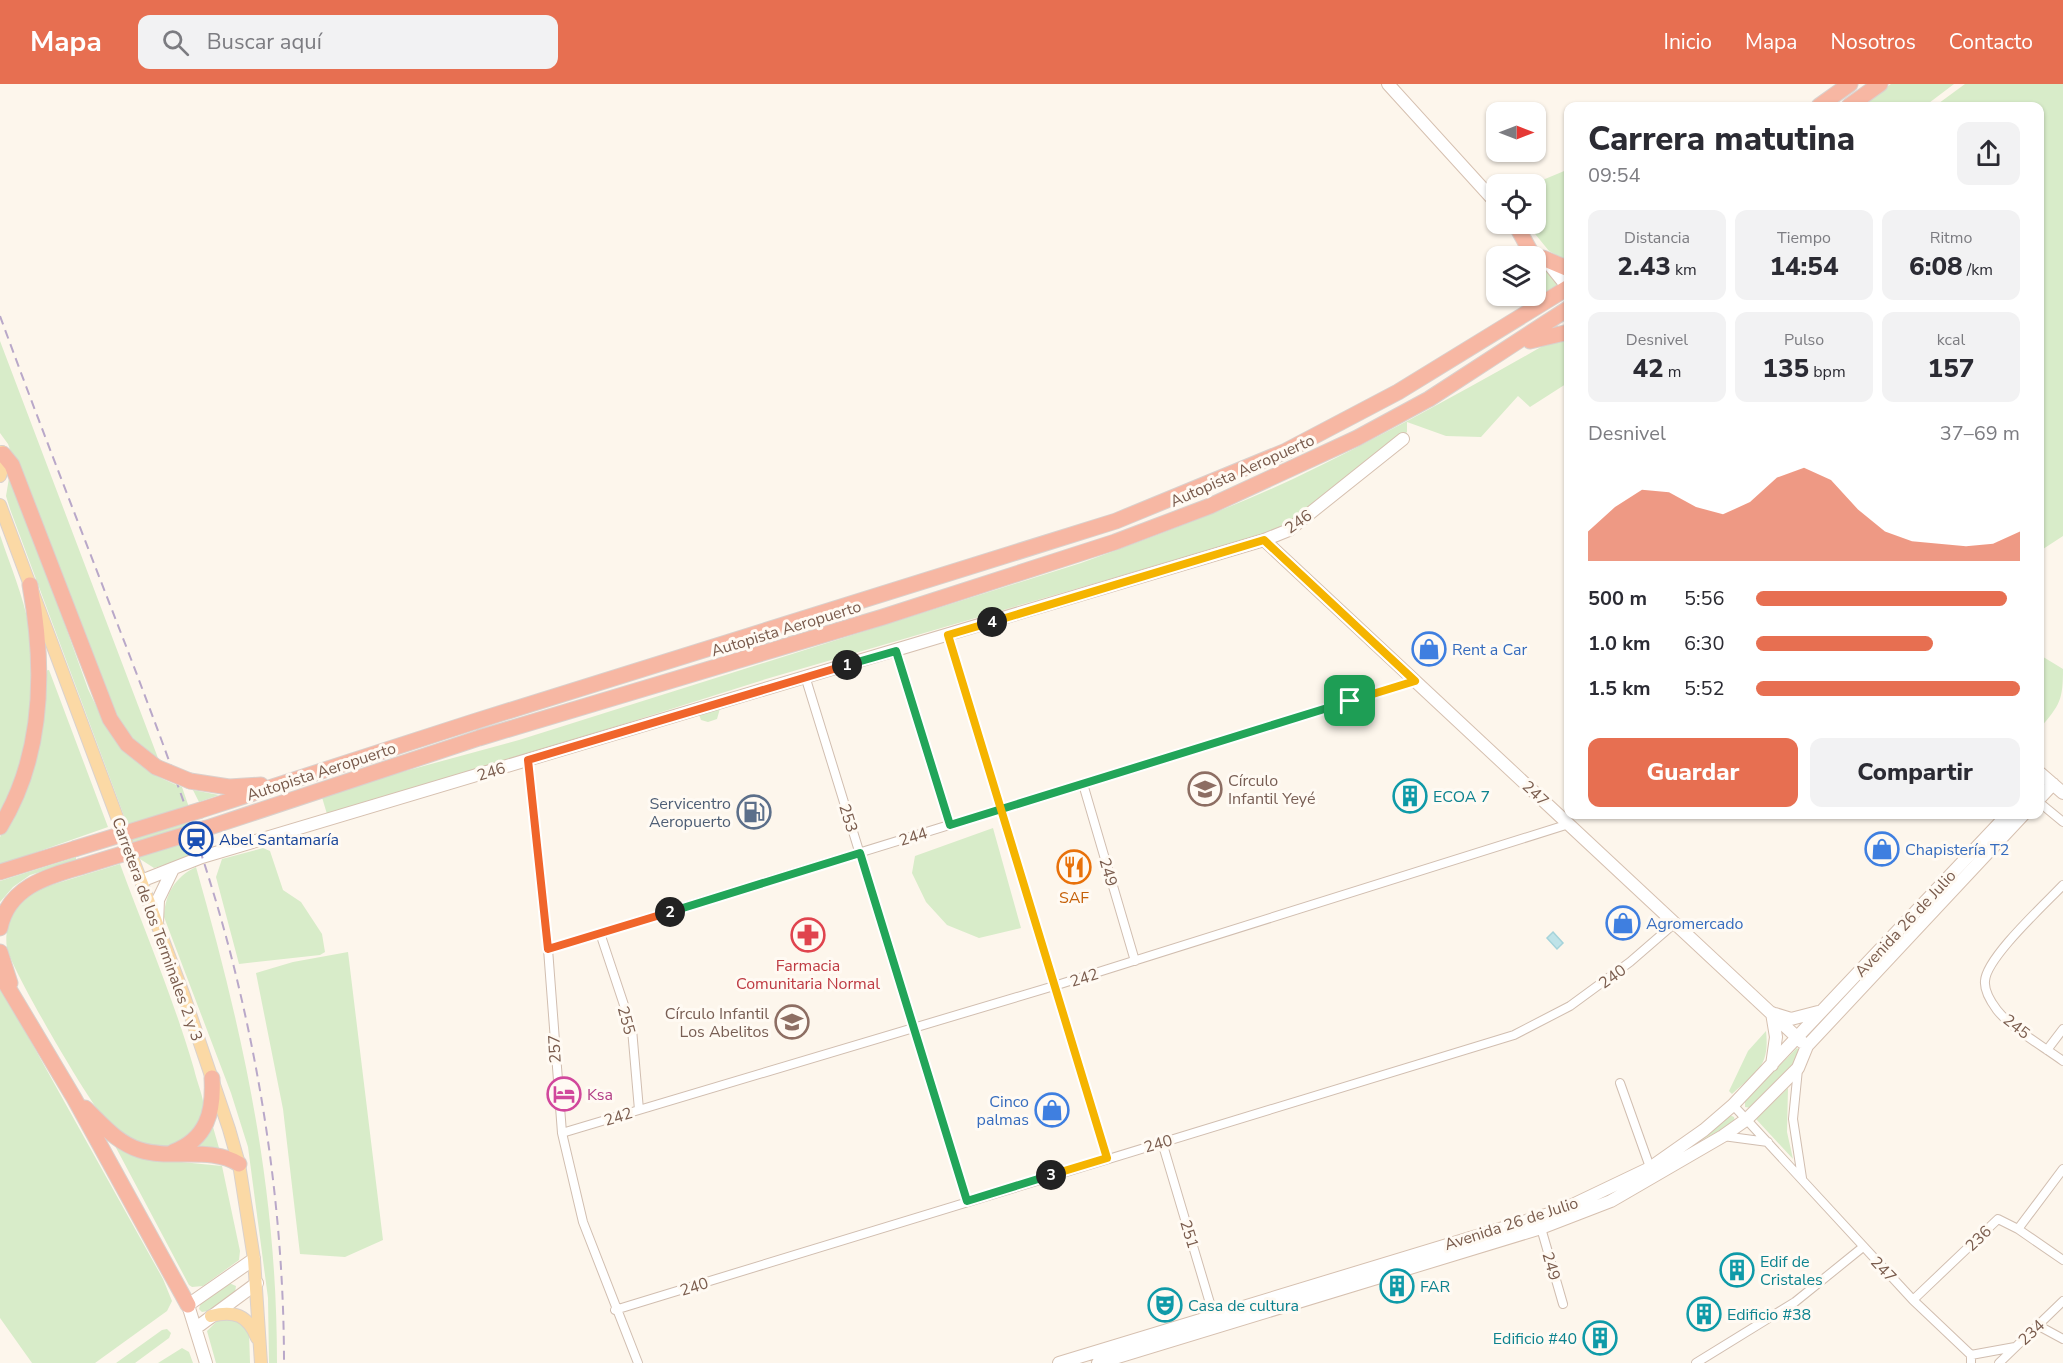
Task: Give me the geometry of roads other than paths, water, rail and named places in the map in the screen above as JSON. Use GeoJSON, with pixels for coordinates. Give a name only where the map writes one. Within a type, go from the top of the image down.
{"type":"FeatureCollection","features":[{"type":"Feature","properties":{"kind":"highway"},"geometry":{"type":"LineString","coordinates":[[1825,102],[1850,84]]}},
{"type":"Feature","properties":{"kind":"highway"},"geometry":{"type":"LineString","coordinates":[[1855,102],[1880,84]]}},
{"type":"Feature","properties":{"kind":"highway"},"geometry":{"type":"LineString","coordinates":[[1546,263],[1564,268]]}},
{"type":"Feature","properties":{"kind":"highway","name":"Autopista Aeropuerto"},"geometry":{"type":"LineString","coordinates":[[0,872],[1116,521],[1286,450],[1398,392],[1564,291]]}},
{"type":"Feature","properties":{"kind":"highway"},"geometry":{"type":"LineString","coordinates":[[1508,327],[1524,306]]}},
{"type":"Feature","properties":{"kind":"highway","name":"Autopista Aeropuerto"},"geometry":{"type":"LineString","coordinates":[[0,928],[8,905],[20,892],[48,876],[207,828],[478,738],[894,614],[1116,542],[1210,506],[1357,438],[1429,399],[1564,311]]}},
{"type":"Feature","properties":{"kind":"highway"},"geometry":{"type":"LineString","coordinates":[[1513,346],[1564,333]]}},
{"type":"Feature","properties":{"kind":"highway"},"geometry":{"type":"LineString","coordinates":[[1,451],[12,465],[110,719],[127,744],[156,768],[190,781],[229,787],[256,786],[311,776]]}},
{"type":"Feature","properties":{"kind":"highway"},"geometry":{"type":"LineString","coordinates":[[0,827],[15,800],[26,771],[38,714],[39,655],[30,585]]}},
{"type":"Feature","properties":{"kind":"highway"},"geometry":{"type":"LineString","coordinates":[[0,952],[16,997]]}},
{"type":"Feature","properties":{"kind":"highway"},"geometry":{"type":"LineString","coordinates":[[0,974],[16,997],[74,1098],[188,1305]]}},
{"type":"Feature","properties":{"kind":"highway"},"geometry":{"type":"LineString","coordinates":[[169,1154],[193,1143],[205,1128],[212,1104],[212,1078]]}},
{"type":"Feature","properties":{"kind":"highway"},"geometry":{"type":"LineString","coordinates":[[74,1098],[123,1142],[139,1149],[169,1154],[219,1156],[239,1164]]}},
{"type":"Feature","properties":{"kind":"main road"},"geometry":{"type":"LineString","coordinates":[[0,476],[4,462],[1,451]]}},
{"type":"Feature","properties":{"kind":"main road","name":"Carretera de los Terminales 2 y 3"},"geometry":{"type":"LineString","coordinates":[[0,507],[157,924],[212,1078],[239,1164],[257,1283],[261,1363]]}},
{"type":"Feature","properties":{"kind":"main road"},"geometry":{"type":"LineString","coordinates":[[211,1316],[226,1312],[240,1314],[253,1326],[260,1345]]}},
{"type":"Feature","properties":{"kind":"street"},"geometry":{"type":"LineString","coordinates":[[1388,84],[1486,192]]}},
{"type":"Feature","properties":{"kind":"street"},"geometry":{"type":"LineString","coordinates":[[1546,268],[1564,284]]}},
{"type":"Feature","properties":{"kind":"street","name":"246"},"geometry":{"type":"LineString","coordinates":[[141,881],[202,857],[1264,540],[1289,530],[1403,439]]}},
{"type":"Feature","properties":{"kind":"street","name":"247"},"geometry":{"type":"LineString","coordinates":[[1264,540],[1802,1042]]}},
{"type":"Feature","properties":{"kind":"street"},"geometry":{"type":"LineString","coordinates":[[948,635],[1107,1158]]}},
{"type":"Feature","properties":{"kind":"street"},"geometry":{"type":"LineString","coordinates":[[896,651],[950,825]]}},
{"type":"Feature","properties":{"kind":"street","name":"253"},"geometry":{"type":"LineString","coordinates":[[805,676],[967,1201]]}},
{"type":"Feature","properties":{"kind":"street","name":"244"},"geometry":{"type":"LineString","coordinates":[[548,949],[1415,681]]}},
{"type":"Feature","properties":{"kind":"street","name":"257"},"geometry":{"type":"LineString","coordinates":[[528,760],[548,949],[562,1133],[583,1222],[615,1310],[638,1363]]}},
{"type":"Feature","properties":{"kind":"street"},"geometry":{"type":"LineString","coordinates":[[2044,778],[2063,793]]}},
{"type":"Feature","properties":{"kind":"street","name":"249"},"geometry":{"type":"LineString","coordinates":[[1083,784],[1135,961]]}},
{"type":"Feature","properties":{"kind":"street"},"geometry":{"type":"LineString","coordinates":[[2044,806],[2063,822]]}},
{"type":"Feature","properties":{"kind":"street","name":"Avenida 26 de Julio"},"geometry":{"type":"LineString","coordinates":[[1059,1363],[1541,1228],[1611,1201],[1652,1173],[1704,1130],[1771,1067],[1802,1042],[1939,896],[2004,819]]}},
{"type":"Feature","properties":{"kind":"street","name":"Avenida 26 de Julio"},"geometry":{"type":"LineString","coordinates":[[1098,1363],[1216,1320],[1562,1210],[1652,1173],[1723,1136],[1747,1119],[1798,1068],[1802,1042],[1822,1010],[2019,819]]}},
{"type":"Feature","properties":{"kind":"street","name":"242"},"geometry":{"type":"LineString","coordinates":[[562,1133],[1054,986],[1569,824]]}},
{"type":"Feature","properties":{"kind":"street"},"geometry":{"type":"LineString","coordinates":[[157,924],[158,900],[174,868]]}},
{"type":"Feature","properties":{"kind":"street","name":"245"},"geometry":{"type":"LineString","coordinates":[[2063,885],[1998,954],[1984,982],[1989,997],[1999,1012],[2063,1061]]}},
{"type":"Feature","properties":{"kind":"street","name":"240"},"geometry":{"type":"LineString","coordinates":[[615,1310],[1514,1035],[1570,1006],[1630,962],[1675,923]]}},
{"type":"Feature","properties":{"kind":"street","name":"255"},"geometry":{"type":"LineString","coordinates":[[600,933],[632,1029],[639,1110]]}},
{"type":"Feature","properties":{"kind":"street"},"geometry":{"type":"LineString","coordinates":[[1771,1067],[1776,1037],[1772,1013],[1791,1019],[1822,1010]]}},
{"type":"Feature","properties":{"kind":"street"},"geometry":{"type":"LineString","coordinates":[[2047,1050],[2063,1029]]}},
{"type":"Feature","properties":{"kind":"street"},"geometry":{"type":"LineString","coordinates":[[1798,1068],[1793,1119],[1802,1178]]}},
{"type":"Feature","properties":{"kind":"street"},"geometry":{"type":"LineString","coordinates":[[1620,1083],[1652,1173]]}},
{"type":"Feature","properties":{"kind":"street","name":"247"},"geometry":{"type":"LineString","coordinates":[[1733,1105],[1863,1247],[1971,1359],[2016,1347]]}},
{"type":"Feature","properties":{"kind":"street"},"geometry":{"type":"LineString","coordinates":[[1723,1136],[1768,1142]]}},
{"type":"Feature","properties":{"kind":"street","name":"251"},"geometry":{"type":"LineString","coordinates":[[1162,1142],[1216,1320]]}},
{"type":"Feature","properties":{"kind":"street","name":"236"},"geometry":{"type":"LineString","coordinates":[[1913,1300],[1998,1219],[2018,1229],[2063,1169]]}},
{"type":"Feature","properties":{"kind":"street","name":"249"},"geometry":{"type":"LineString","coordinates":[[1541,1228],[1563,1304]]}},
{"type":"Feature","properties":{"kind":"street"},"geometry":{"type":"LineString","coordinates":[[2018,1229],[2063,1260]]}},
{"type":"Feature","properties":{"kind":"street"},"geometry":{"type":"LineString","coordinates":[[1696,1363],[1795,1302],[1863,1247]]}},
{"type":"Feature","properties":{"kind":"street"},"geometry":{"type":"LineString","coordinates":[[206,1363],[188,1305],[254,1259]]}},
{"type":"Feature","properties":{"kind":"street"},"geometry":{"type":"LineString","coordinates":[[196,1328],[257,1283]]}},
{"type":"Feature","properties":{"kind":"street","name":"234"},"geometry":{"type":"LineString","coordinates":[[1999,1363],[2063,1301]]}},
{"type":"Feature","properties":{"kind":"street"},"geometry":{"type":"LineString","coordinates":[[2039,1326],[2063,1339]]}},
{"type":"Feature","properties":{"kind":"water"},"geometry":{"type":"Polygon","coordinates":[[[1553,932],[1563,943],[1557,949],[1547,938],[1553,932]]]}},
{"type":"Feature","properties":{"kind":"railway"},"geometry":{"type":"LineString","coordinates":[[0,316],[176,781],[229,946],[249,1034],[266,1127],[281,1269],[284,1363]]}},
{"type":"Feature","properties":{"kind":"place","name":"Rent a Car"},"geometry":{"type":"Point","coordinates":[1429,649]}},
{"type":"Feature","properties":{"kind":"place","name":"Círculo Infantil Yeyé"},"geometry":{"type":"Point","coordinates":[1205,789]}},
{"type":"Feature","properties":{"kind":"place","name":"ECOA 7"},"geometry":{"type":"Point","coordinates":[1410,796]}},
{"type":"Feature","properties":{"kind":"place","name":"Servicentro Aeropuerto"},"geometry":{"type":"Point","coordinates":[754,812]}},
{"type":"Feature","properties":{"kind":"place","name":"Abel Santamaría"},"geometry":{"type":"Point","coordinates":[196,839]}},
{"type":"Feature","properties":{"kind":"place","name":"Chapistería T2"},"geometry":{"type":"Point","coordinates":[1882,849]}},
{"type":"Feature","properties":{"kind":"place","name":"SAF"},"geometry":{"type":"Point","coordinates":[1074,867]}},
{"type":"Feature","properties":{"kind":"place","name":"Agromercado"},"geometry":{"type":"Point","coordinates":[1623,923]}},
{"type":"Feature","properties":{"kind":"place","name":"Farmacia Comunitaria Normal"},"geometry":{"type":"Point","coordinates":[808,935]}},
{"type":"Feature","properties":{"kind":"place","name":"Círculo Infantil Los Abelitos"},"geometry":{"type":"Point","coordinates":[792,1022]}},
{"type":"Feature","properties":{"kind":"place","name":"Ksa"},"geometry":{"type":"Point","coordinates":[564,1094]}},
{"type":"Feature","properties":{"kind":"place","name":"Cinco palmas"},"geometry":{"type":"Point","coordinates":[1052,1110]}},
{"type":"Feature","properties":{"kind":"place","name":"Edif de Cristales"},"geometry":{"type":"Point","coordinates":[1737,1270]}},
{"type":"Feature","properties":{"kind":"place","name":"FAR"},"geometry":{"type":"Point","coordinates":[1397,1286]}},
{"type":"Feature","properties":{"kind":"place","name":"Casa de cultura"},"geometry":{"type":"Point","coordinates":[1165,1305]}},
{"type":"Feature","properties":{"kind":"place","name":"Edificio #38"},"geometry":{"type":"Point","coordinates":[1704,1314]}},
{"type":"Feature","properties":{"kind":"place","name":"Edificio #40"},"geometry":{"type":"Point","coordinates":[1600,1338]}}]}
